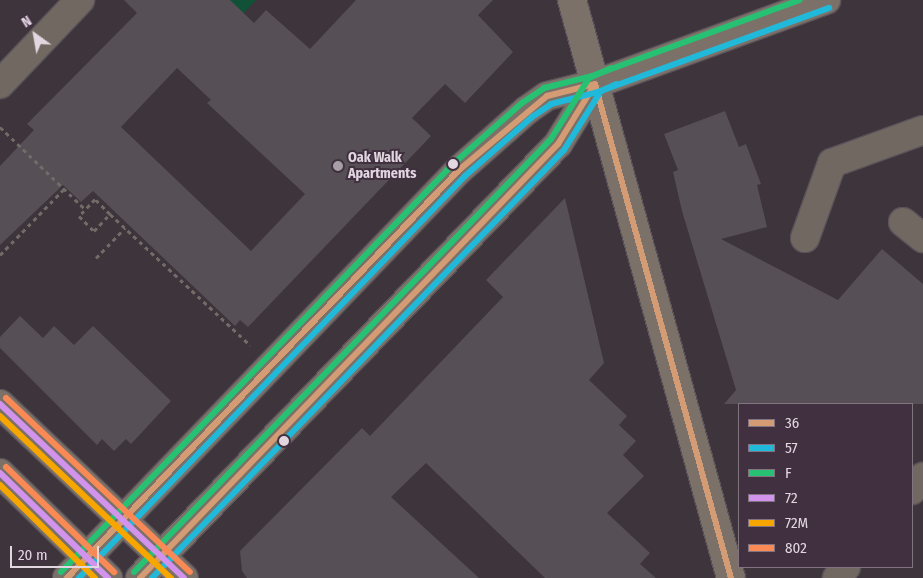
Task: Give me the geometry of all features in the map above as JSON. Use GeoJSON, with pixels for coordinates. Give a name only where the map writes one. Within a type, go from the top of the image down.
{"type":"FeatureCollection","features":[{"type":"Feature","properties":{"kind":"main road"},"geometry":{"type":"LineString","coordinates":[[572,0],[730,578]]}},
{"type":"Feature","properties":{"kind":"main road"},"geometry":{"type":"LineString","coordinates":[[67,578],[492,140],[546,96],[595,84],[826,0]]}},
{"type":"Feature","properties":{"kind":"main road"},"geometry":{"type":"LineString","coordinates":[[140,578],[558,144],[595,84]]}},
{"type":"Feature","properties":{"kind":"main road"},"geometry":{"type":"LineString","coordinates":[[0,404],[125,520],[184,578]]}},
{"type":"Feature","properties":{"kind":"main road"},"geometry":{"type":"LineString","coordinates":[[0,473],[108,578]]}},
{"type":"Feature","properties":{"kind":"street"},"geometry":{"type":"LineString","coordinates":[[0,84],[80,0]]}},
{"type":"Feature","properties":{"kind":"street"},"geometry":{"type":"LineString","coordinates":[[805,238],[832,163],[923,130]]}},
{"type":"Feature","properties":{"kind":"street"},"geometry":{"type":"LineString","coordinates":[[913,489],[923,477]]}},
{"type":"Feature","properties":{"kind":"street"},"geometry":{"type":"LineString","coordinates":[[837,578],[845,568]]}},
{"type":"Feature","properties":{"kind":"path"},"geometry":{"type":"LineString","coordinates":[[0,127],[85,209]]}},
{"type":"Feature","properties":{"kind":"path"},"geometry":{"type":"LineString","coordinates":[[0,255],[64,189]]}},
{"type":"Feature","properties":{"kind":"path"},"geometry":{"type":"LineString","coordinates":[[110,214],[94,230],[79,216],[95,199],[272,366]]}},
{"type":"Feature","properties":{"kind":"path"},"geometry":{"type":"LineString","coordinates":[[96,258],[125,228]]}},
{"type":"Feature","properties":{"kind":"green space"},"geometry":{"type":"Polygon","coordinates":[[[223,0],[256,0],[241,16],[223,0]]]}},
{"type":"Feature","properties":{"kind":"building"},"geometry":{"type":"Polygon","coordinates":[[[124,0],[230,0],[254,23],[266,10],[310,49],[356,0],[493,0],[478,15],[513,52],[465,103],[445,84],[412,118],[431,136],[248,327],[240,320],[235,326],[93,191],[81,202],[63,185],[0,245],[0,166],[34,130],[27,124],[137,13],[124,0]],[[177,68],[121,127],[251,251],[305,194],[207,103],[211,100],[177,68]]]}},
{"type":"Feature","properties":{"kind":"building"},"geometry":{"type":"Polygon","coordinates":[[[725,111],[739,147],[746,144],[761,184],[757,185],[767,227],[721,239],[838,300],[882,249],[923,284],[923,404],[724,404],[736,390],[682,211],[673,172],[678,170],[664,134],[725,111]]]}},
{"type":"Feature","properties":{"kind":"building"},"geometry":{"type":"Polygon","coordinates":[[[565,198],[604,363],[589,380],[627,416],[619,425],[636,441],[623,455],[644,476],[607,513],[650,553],[640,564],[656,578],[545,578],[426,463],[391,497],[479,578],[247,578],[242,571],[240,551],[362,428],[370,436],[503,297],[486,280],[565,198]]]}},
{"type":"Feature","properties":{"kind":"building"},"geometry":{"type":"Polygon","coordinates":[[[20,316],[43,338],[54,326],[74,345],[93,326],[171,401],[131,444],[126,439],[114,451],[102,439],[97,445],[0,348],[0,337],[20,316]]]}},
{"type":"Feature","properties":{"kind":"transit line","name":"F"},"geometry":{"type":"LineString","coordinates":[[61,572],[453,164],[522,103],[544,88],[592,76],[800,0]]}},
{"type":"Feature","properties":{"kind":"transit line","name":"57"},"geometry":{"type":"LineString","coordinates":[[79,578],[465,176],[532,117],[551,104],[598,92],[829,8]]}},
{"type":"Feature","properties":{"kind":"transit line","name":"F"},"geometry":{"type":"LineString","coordinates":[[134,572],[551,139],[589,78],[611,68]]}},
{"type":"Feature","properties":{"kind":"transit line","name":"36"},"geometry":{"type":"LineString","coordinates":[[595,84],[731,578]]}},
{"type":"Feature","properties":{"kind":"transit line","name":"36"},"geometry":{"type":"LineString","coordinates":[[67,578],[459,170],[547,96],[595,84]]}},
{"type":"Feature","properties":{"kind":"transit line","name":"36"},"geometry":{"type":"LineString","coordinates":[[140,578],[558,144],[595,84]]}},
{"type":"Feature","properties":{"kind":"transit line","name":"57"},"geometry":{"type":"LineString","coordinates":[[152,578],[564,150],[601,91],[617,84]]}},
{"type":"Feature","properties":{"kind":"transit line","name":"802"},"geometry":{"type":"LineString","coordinates":[[6,398],[190,572]]}},
{"type":"Feature","properties":{"kind":"transit line","name":"72"},"geometry":{"type":"LineString","coordinates":[[0,404],[184,578]]}},
{"type":"Feature","properties":{"kind":"transit line","name":"72M"},"geometry":{"type":"LineString","coordinates":[[0,416],[171,578]]}},
{"type":"Feature","properties":{"kind":"transit line","name":"802"},"geometry":{"type":"LineString","coordinates":[[6,467],[114,572]]}},
{"type":"Feature","properties":{"kind":"transit line","name":"72"},"geometry":{"type":"LineString","coordinates":[[0,473],[108,578]]}},
{"type":"Feature","properties":{"kind":"transit line","name":"72M"},"geometry":{"type":"LineString","coordinates":[[0,485],[95,578]]}},
{"type":"Feature","properties":{"kind":"place","name":"Oak Walk Apartments"},"geometry":{"type":"Point","coordinates":[338,166]}}]}
